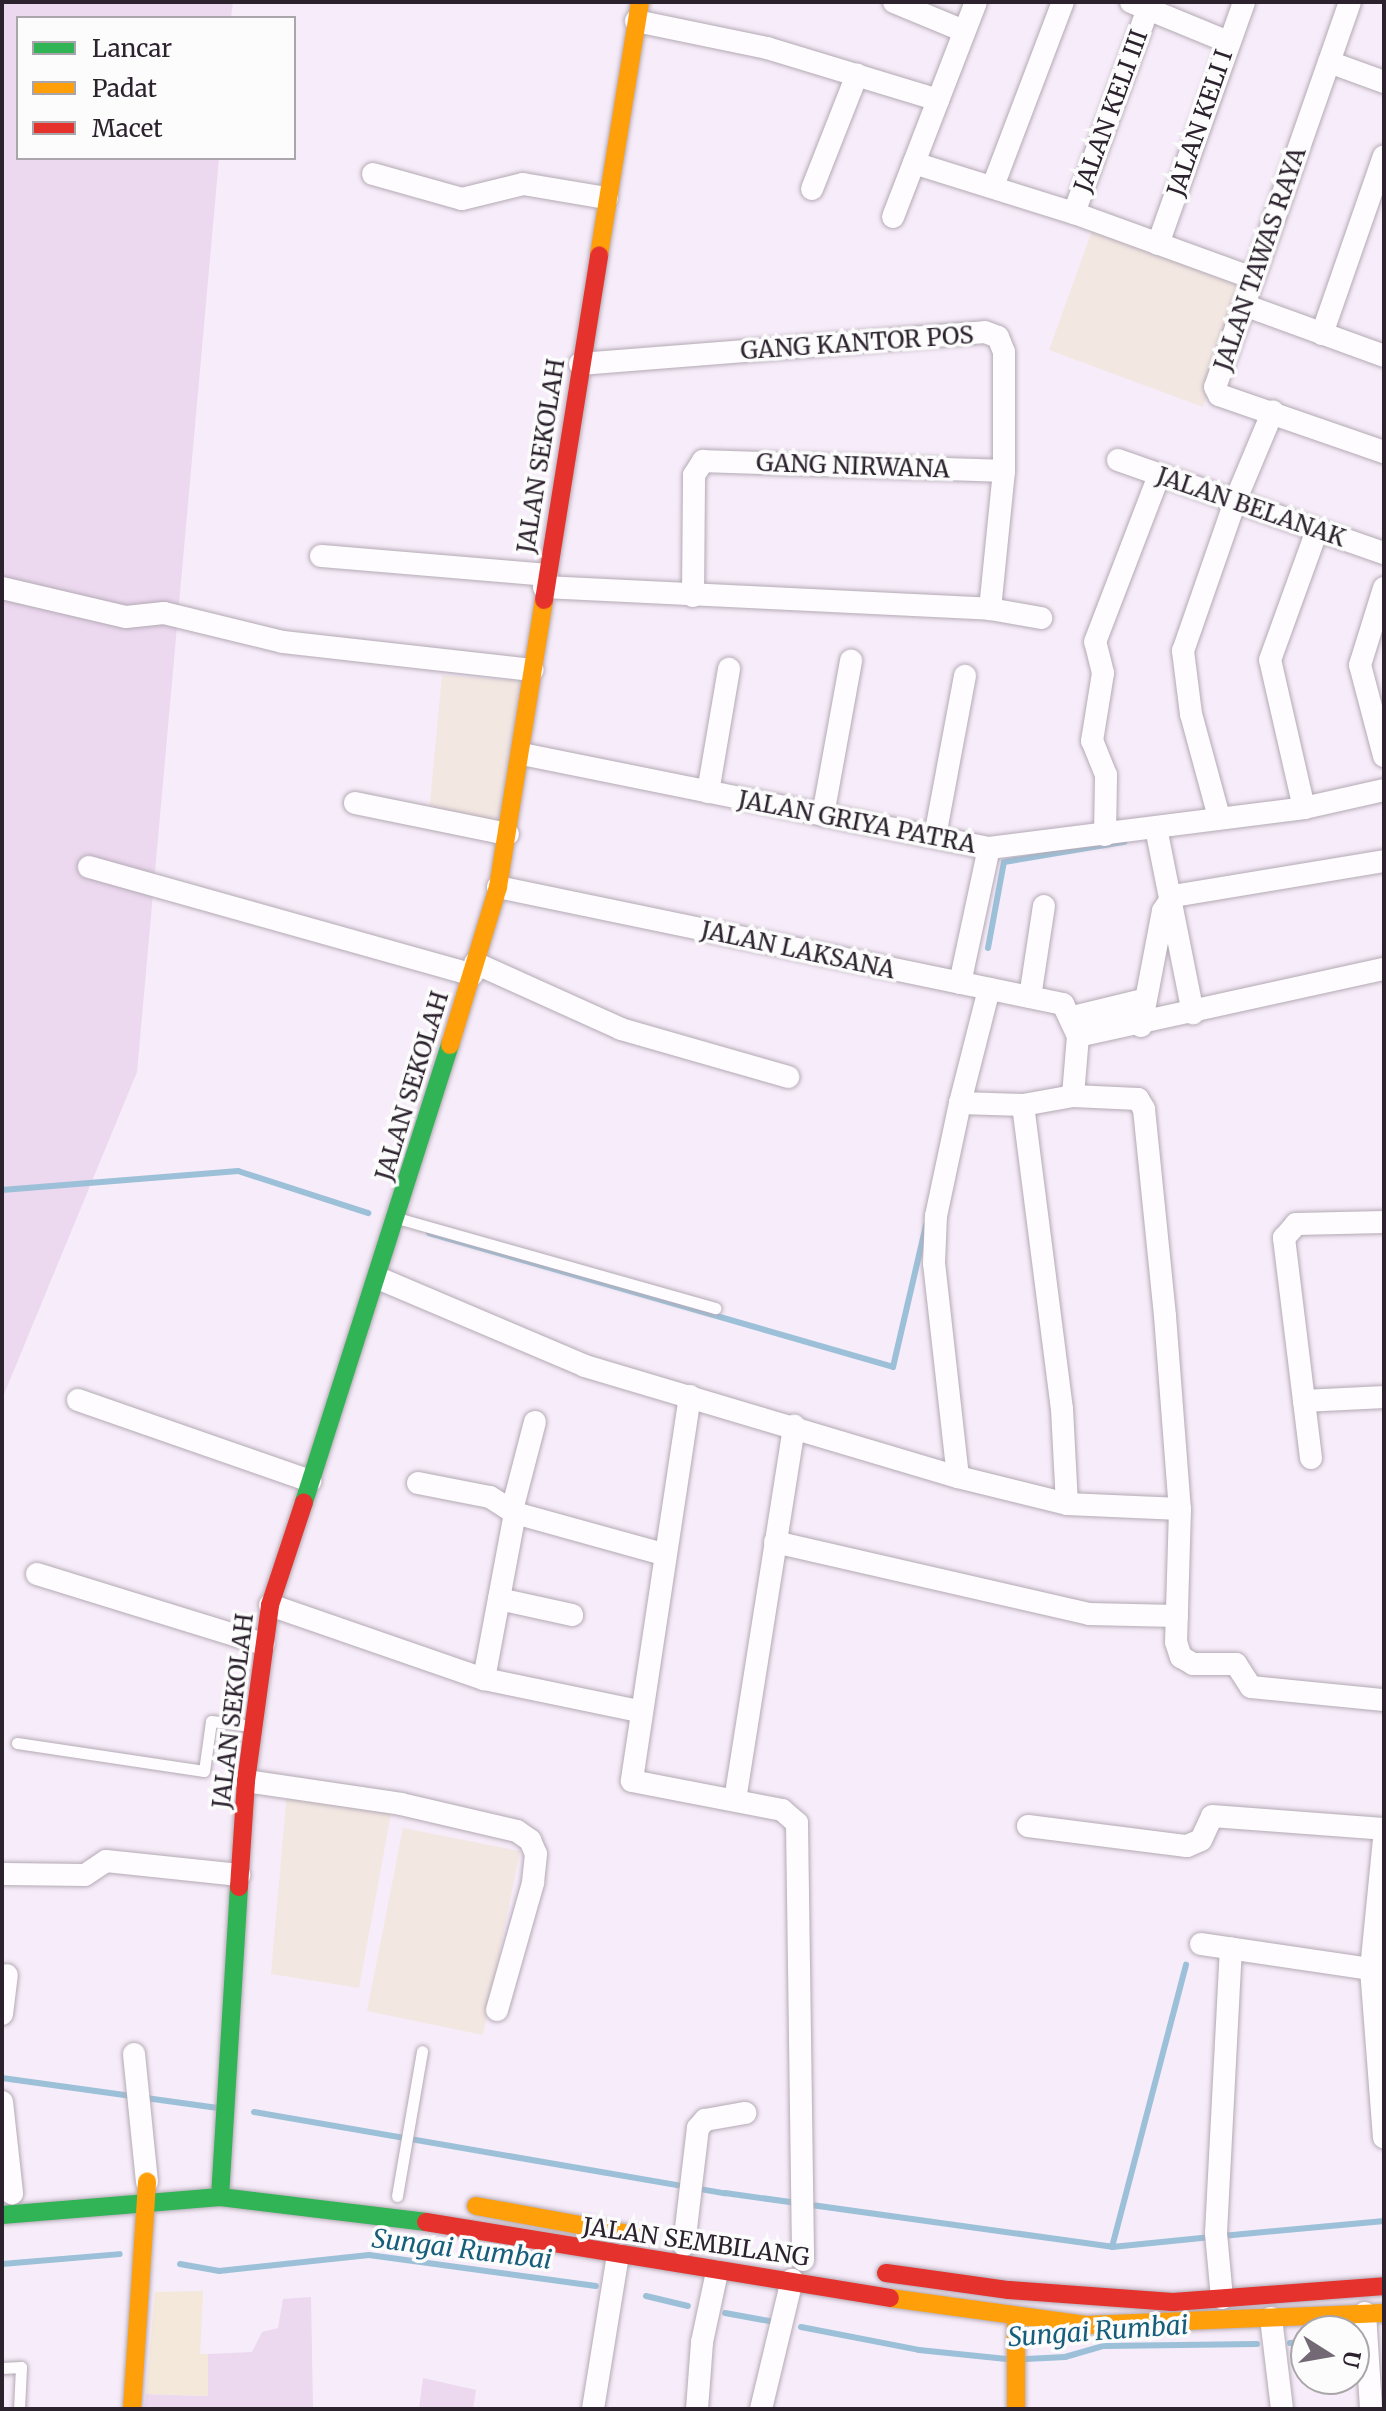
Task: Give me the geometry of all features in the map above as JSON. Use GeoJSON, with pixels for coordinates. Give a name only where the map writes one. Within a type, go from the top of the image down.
{"type":"FeatureCollection","features":[{"type":"Feature","properties":{"kind":"street"},"geometry":{"type":"LineString","coordinates":[[894,2],[964,31]]}},
{"type":"Feature","properties":{"kind":"street"},"geometry":{"type":"LineString","coordinates":[[893,217],[976,2]]}},
{"type":"Feature","properties":{"kind":"street"},"geometry":{"type":"LineString","coordinates":[[993,186],[1063,2]]}},
{"type":"Feature","properties":{"kind":"street","name":"JALAN KELI I"},"geometry":{"type":"LineString","coordinates":[[1158,244],[1244,2]]}},
{"type":"Feature","properties":{"kind":"street","name":"JALAN TAWAS RAYA"},"geometry":{"type":"LineString","coordinates":[[1350,2],[1216,391],[1384,452]]}},
{"type":"Feature","properties":{"kind":"street"},"geometry":{"type":"LineString","coordinates":[[1139,6],[1228,42]]}},
{"type":"Feature","properties":{"kind":"street","name":"JALAN KELI III"},"geometry":{"type":"LineString","coordinates":[[1074,213],[1139,6]]}},
{"type":"Feature","properties":{"kind":"street"},"geometry":{"type":"LineString","coordinates":[[638,12],[938,100]]}},
{"type":"Feature","properties":{"kind":"street","name":"JALAN SEKOLAH"},"geometry":{"type":"LineString","coordinates":[[220,2197],[229,2177],[222,2104],[246,1781],[270,1605],[378,1278],[498,887],[522,754],[545,581],[638,12]]}},
{"type":"Feature","properties":{"kind":"street"},"geometry":{"type":"LineString","coordinates":[[1329,62],[1384,82]]}},
{"type":"Feature","properties":{"kind":"street"},"geometry":{"type":"LineString","coordinates":[[812,189],[857,75]]}},
{"type":"Feature","properties":{"kind":"street"},"geometry":{"type":"LineString","coordinates":[[1322,334],[1384,156]]}},
{"type":"Feature","properties":{"kind":"street"},"geometry":{"type":"LineString","coordinates":[[914,163],[1074,213],[1253,278]]}},
{"type":"Feature","properties":{"kind":"street"},"geometry":{"type":"LineString","coordinates":[[373,174],[462,199],[523,184],[607,198]]}},
{"type":"Feature","properties":{"kind":"street"},"geometry":{"type":"LineString","coordinates":[[1244,305],[1384,356]]}},
{"type":"Feature","properties":{"kind":"street","name":"GANG KANTOR POS"},"geometry":{"type":"LineString","coordinates":[[580,364],[985,332],[998,337],[1004,352],[1004,471]]}},
{"type":"Feature","properties":{"kind":"street"},"geometry":{"type":"LineString","coordinates":[[1219,817],[1191,714],[1183,651],[1236,499],[1273,411]]}},
{"type":"Feature","properties":{"kind":"street","name":"JALAN BELANAK"},"geometry":{"type":"LineString","coordinates":[[1118,460],[1384,553]]}},
{"type":"Feature","properties":{"kind":"street","name":"GANG NIRWANA"},"geometry":{"type":"LineString","coordinates":[[693,596],[694,475],[703,461],[1004,471]]}},
{"type":"Feature","properties":{"kind":"street"},"geometry":{"type":"LineString","coordinates":[[990,609],[1004,471]]}},
{"type":"Feature","properties":{"kind":"street"},"geometry":{"type":"LineString","coordinates":[[1105,835],[1106,775],[1092,741],[1103,673],[1095,642],[1159,475]]}},
{"type":"Feature","properties":{"kind":"street"},"geometry":{"type":"LineString","coordinates":[[1304,808],[1270,660],[1317,530]]}},
{"type":"Feature","properties":{"kind":"street"},"geometry":{"type":"LineString","coordinates":[[321,556],[693,596],[990,609],[1041,618]]}},
{"type":"Feature","properties":{"kind":"street"},"geometry":{"type":"LineString","coordinates":[[2,588],[126,617],[164,613],[283,642],[532,670]]}},
{"type":"Feature","properties":{"kind":"street"},"geometry":{"type":"LineString","coordinates":[[1384,588],[1360,665],[1384,756]]}},
{"type":"Feature","properties":{"kind":"street"},"geometry":{"type":"LineString","coordinates":[[823,815],[851,661]]}},
{"type":"Feature","properties":{"kind":"street"},"geometry":{"type":"LineString","coordinates":[[708,792],[729,669]]}},
{"type":"Feature","properties":{"kind":"street"},"geometry":{"type":"LineString","coordinates":[[935,836],[965,676]]}},
{"type":"Feature","properties":{"kind":"street","name":"JALAN GRIYA PATRA"},"geometry":{"type":"LineString","coordinates":[[522,754],[989,848],[1105,835],[1157,835],[1219,817],[1304,808],[1384,790]]}},
{"type":"Feature","properties":{"kind":"street"},"geometry":{"type":"LineString","coordinates":[[355,803],[508,834]]}},
{"type":"Feature","properties":{"kind":"street"},"geometry":{"type":"LineString","coordinates":[[1157,835],[1173,896],[1193,1013]]}},
{"type":"Feature","properties":{"kind":"street"},"geometry":{"type":"LineString","coordinates":[[960,983],[989,848]]}},
{"type":"Feature","properties":{"kind":"street"},"geometry":{"type":"LineString","coordinates":[[1141,1026],[1143,1000],[1163,911],[1173,896],[1384,861]]}},
{"type":"Feature","properties":{"kind":"street"},"geometry":{"type":"LineString","coordinates":[[89,867],[474,969],[621,1029],[788,1077]]}},
{"type":"Feature","properties":{"kind":"street","name":"JALAN LAKSANA"},"geometry":{"type":"LineString","coordinates":[[498,887],[1063,1004],[1076,1026]]}},
{"type":"Feature","properties":{"kind":"street"},"geometry":{"type":"LineString","coordinates":[[1030,997],[1044,906]]}},
{"type":"Feature","properties":{"kind":"street"},"geometry":{"type":"LineString","coordinates":[[1076,1026],[1141,1026],[1384,969]]}},
{"type":"Feature","properties":{"kind":"street"},"geometry":{"type":"LineString","coordinates":[[958,1477],[934,1263],[936,1216],[989,989]]}},
{"type":"Feature","properties":{"kind":"street"},"geometry":{"type":"LineString","coordinates":[[1076,1026],[1143,1000]]}},
{"type":"Feature","properties":{"kind":"street"},"geometry":{"type":"LineString","coordinates":[[1073,1096],[1076,1026]]}},
{"type":"Feature","properties":{"kind":"street"},"geometry":{"type":"LineString","coordinates":[[960,1103],[1023,1105],[1073,1096],[1125,1095],[1138,1099],[1144,1109],[1180,1509],[1176,1642],[1186,1663],[1236,1664],[1251,1687],[1384,1700]]}},
{"type":"Feature","properties":{"kind":"street"},"geometry":{"type":"LineString","coordinates":[[1023,1105],[1062,1409],[1067,1504]]}},
{"type":"Feature","properties":{"kind":"street"},"geometry":{"type":"LineString","coordinates":[[1311,1458],[1284,1238],[1296,1224],[1384,1222]]}},
{"type":"Feature","properties":{"kind":"street"},"geometry":{"type":"LineString","coordinates":[[378,1278],[585,1366],[958,1477],[1067,1504],[1180,1509]]}},
{"type":"Feature","properties":{"kind":"street"},"geometry":{"type":"LineString","coordinates":[[690,1396],[639,1711],[632,1781],[782,1810],[797,1823],[806,2208],[802,2260]]}},
{"type":"Feature","properties":{"kind":"street"},"geometry":{"type":"LineString","coordinates":[[1304,1401],[1384,1397]]}},
{"type":"Feature","properties":{"kind":"street"},"geometry":{"type":"LineString","coordinates":[[78,1400],[310,1481]]}},
{"type":"Feature","properties":{"kind":"street"},"geometry":{"type":"LineString","coordinates":[[484,1679],[514,1511],[535,1422]]}},
{"type":"Feature","properties":{"kind":"street"},"geometry":{"type":"LineString","coordinates":[[735,1800],[794,1426]]}},
{"type":"Feature","properties":{"kind":"street"},"geometry":{"type":"LineString","coordinates":[[418,1483],[490,1497],[514,1511],[663,1554]]}},
{"type":"Feature","properties":{"kind":"street"},"geometry":{"type":"LineString","coordinates":[[775,1542],[1089,1614],[1177,1616]]}},
{"type":"Feature","properties":{"kind":"street"},"geometry":{"type":"LineString","coordinates":[[37,1574],[263,1644]]}},
{"type":"Feature","properties":{"kind":"street"},"geometry":{"type":"LineString","coordinates":[[499,1599],[572,1615]]}},
{"type":"Feature","properties":{"kind":"street"},"geometry":{"type":"LineString","coordinates":[[270,1605],[484,1679],[639,1711]]}},
{"type":"Feature","properties":{"kind":"street"},"geometry":{"type":"LineString","coordinates":[[246,1781],[401,1804],[517,1831],[530,1840],[536,1854],[533,1883],[497,2010]]}},
{"type":"Feature","properties":{"kind":"street"},"geometry":{"type":"LineString","coordinates":[[1028,1826],[1187,1846],[1201,1840],[1212,1816],[1384,1829]]}},
{"type":"Feature","properties":{"kind":"street"},"geometry":{"type":"LineString","coordinates":[[1384,1839],[1378,1970],[1384,2137]]}},
{"type":"Feature","properties":{"kind":"street"},"geometry":{"type":"LineString","coordinates":[[5,1874],[85,1875],[106,1861],[239,1875]]}},
{"type":"Feature","properties":{"kind":"street"},"geometry":{"type":"LineString","coordinates":[[1201,1944],[1378,1970]]}},
{"type":"Feature","properties":{"kind":"street"},"geometry":{"type":"LineString","coordinates":[[1222,2298],[1218,2242],[1231,1948]]}},
{"type":"Feature","properties":{"kind":"street"},"geometry":{"type":"LineString","coordinates":[[2,2014],[7,1975]]}},
{"type":"Feature","properties":{"kind":"street"},"geometry":{"type":"LineString","coordinates":[[132,2409],[140,2188],[134,2054]]}},
{"type":"Feature","properties":{"kind":"street"},"geometry":{"type":"LineString","coordinates":[[2,2102],[14,2193]]}},
{"type":"Feature","properties":{"kind":"street"},"geometry":{"type":"LineString","coordinates":[[684,2245],[698,2128],[705,2120],[745,2113]]}},
{"type":"Feature","properties":{"kind":"street","name":"JALAN SEMBILANG"},"geometry":{"type":"LineString","coordinates":[[2,2215],[180,2180],[229,2177]]}},
{"type":"Feature","properties":{"kind":"street","name":"JALAN SEMBILANG"},"geometry":{"type":"LineString","coordinates":[[140,2188],[476,2229],[717,2272],[792,2280],[1016,2319],[1086,2325],[1374,2313]]}},
{"type":"Feature","properties":{"kind":"street","name":"JALAN SEMBILANG"},"geometry":{"type":"LineString","coordinates":[[452,2203],[712,2248]]}},
{"type":"Feature","properties":{"kind":"street"},"geometry":{"type":"LineString","coordinates":[[593,2409],[618,2255]]}},
{"type":"Feature","properties":{"kind":"street"},"geometry":{"type":"LineString","coordinates":[[866,2270],[1009,2290],[1173,2302],[1384,2286]]}},
{"type":"Feature","properties":{"kind":"street"},"geometry":{"type":"LineString","coordinates":[[697,2409],[702,2342],[717,2272]]}},
{"type":"Feature","properties":{"kind":"street"},"geometry":{"type":"LineString","coordinates":[[761,2409],[792,2280]]}},
{"type":"Feature","properties":{"kind":"street"},"geometry":{"type":"LineString","coordinates":[[1371,2409],[1374,2313]]}},
{"type":"Feature","properties":{"kind":"street"},"geometry":{"type":"LineString","coordinates":[[1271,2318],[1282,2409]]}},
{"type":"Feature","properties":{"kind":"street"},"geometry":{"type":"LineString","coordinates":[[1016,2319],[1016,2409]]}},
{"type":"Feature","properties":{"kind":"lane"},"geometry":{"type":"LineString","coordinates":[[396,1220],[716,1308]]}},
{"type":"Feature","properties":{"kind":"lane"},"geometry":{"type":"LineString","coordinates":[[17,1743],[204,1771],[211,1721],[253,1726]]}},
{"type":"Feature","properties":{"kind":"lane"},"geometry":{"type":"LineString","coordinates":[[397,2196],[422,2051]]}},
{"type":"Feature","properties":{"kind":"lane"},"geometry":{"type":"LineString","coordinates":[[2,2368],[21,2367],[19,2409]]}},
{"type":"Feature","properties":{"kind":"shaded area"},"geometry":{"type":"Polygon","coordinates":[[[2,2],[233,2],[231,16],[16,16],[16,160],[219,160],[137,1072],[2,1399],[2,2]]]}},
{"type":"Feature","properties":{"kind":"shaded area"},"geometry":{"type":"Polygon","coordinates":[[[1092,231],[1246,288],[1203,407],[1049,350],[1092,231]]]}},
{"type":"Feature","properties":{"kind":"shaded area"},"geometry":{"type":"Polygon","coordinates":[[[442,675],[520,681],[502,824],[429,814],[442,675]]]}},
{"type":"Feature","properties":{"kind":"shaded area"},"geometry":{"type":"Polygon","coordinates":[[[287,1792],[392,1808],[359,1988],[271,1974],[287,1792]]]}},
{"type":"Feature","properties":{"kind":"shaded area"},"geometry":{"type":"Polygon","coordinates":[[[403,1828],[520,1851],[483,2035],[367,2011],[403,1828]]]}},
{"type":"Feature","properties":{"kind":"shaded area"},"geometry":{"type":"Polygon","coordinates":[[[311,2297],[313,2409],[144,2409],[146,2394],[207,2396],[208,2354],[252,2352],[262,2332],[278,2328],[283,2299],[311,2297]]]}},
{"type":"Feature","properties":{"kind":"shaded area"},"geometry":{"type":"Polygon","coordinates":[[[423,2378],[476,2390],[473,2409],[419,2409],[423,2378]]]}},
{"type":"Feature","properties":{"kind":"sand"},"geometry":{"type":"Polygon","coordinates":[[[203,2291],[200,2354],[208,2354],[208,2396],[146,2394],[155,2292],[203,2291]]]}},
{"type":"Feature","properties":{"kind":"waterway"},"geometry":{"type":"LineString","coordinates":[[988,948],[1004,862],[1124,842]]}},
{"type":"Feature","properties":{"kind":"waterway"},"geometry":{"type":"LineString","coordinates":[[2,1190],[238,1171],[368,1213]]}},
{"type":"Feature","properties":{"kind":"waterway"},"geometry":{"type":"LineString","coordinates":[[429,1233],[893,1367],[926,1225]]}},
{"type":"Feature","properties":{"kind":"waterway"},"geometry":{"type":"LineString","coordinates":[[1112,2247],[1186,1965]]}},
{"type":"Feature","properties":{"kind":"waterway"},"geometry":{"type":"LineString","coordinates":[[2,2078],[218,2108]]}},
{"type":"Feature","properties":{"kind":"waterway"},"geometry":{"type":"LineString","coordinates":[[254,2112],[725,2193],[1112,2247],[1211,2237]]}},
{"type":"Feature","properties":{"kind":"waterway"},"geometry":{"type":"LineString","coordinates":[[1222,2236],[1384,2221]]}},
{"type":"Feature","properties":{"kind":"waterway","name":"Sungai Rumbai"},"geometry":{"type":"LineString","coordinates":[[2,2264],[120,2254]]}},
{"type":"Feature","properties":{"kind":"waterway","name":"Sungai Rumbai"},"geometry":{"type":"LineString","coordinates":[[180,2264],[219,2271],[369,2255],[596,2286]]}},
{"type":"Feature","properties":{"kind":"waterway","name":"Sungai Rumbai"},"geometry":{"type":"LineString","coordinates":[[646,2296],[688,2306]]}},
{"type":"Feature","properties":{"kind":"waterway","name":"Sungai Rumbai"},"geometry":{"type":"LineString","coordinates":[[725,2313],[769,2321]]}},
{"type":"Feature","properties":{"kind":"waterway","name":"Sungai Rumbai"},"geometry":{"type":"LineString","coordinates":[[801,2327],[919,2350],[1007,2359]]}},
{"type":"Feature","properties":{"kind":"waterway","name":"Sungai Rumbai"},"geometry":{"type":"LineString","coordinates":[[1026,2359],[1065,2357],[1103,2346],[1257,2344]]}},
{"type":"Feature","properties":{"kind":"traffic: fast"},"geometry":{"type":"LineString","coordinates":[[304,1502],[450,1045]]}},
{"type":"Feature","properties":{"kind":"traffic: fast"},"geometry":{"type":"LineString","coordinates":[[220,2197],[239,1887]]}},
{"type":"Feature","properties":{"kind":"traffic: fast"},"geometry":{"type":"LineString","coordinates":[[2,2215],[220,2197],[426,2222]]}},
{"type":"Feature","properties":{"kind":"traffic: slow"},"geometry":{"type":"LineString","coordinates":[[599,255],[640,2]]}},
{"type":"Feature","properties":{"kind":"traffic: slow"},"geometry":{"type":"LineString","coordinates":[[450,1045],[498,887],[544,600]]}},
{"type":"Feature","properties":{"kind":"traffic: slow"},"geometry":{"type":"LineString","coordinates":[[132,2409],[147,2181]]}},
{"type":"Feature","properties":{"kind":"traffic: slow"},"geometry":{"type":"LineString","coordinates":[[476,2206],[640,2236]]}},
{"type":"Feature","properties":{"kind":"traffic: slow"},"geometry":{"type":"LineString","coordinates":[[890,2298],[1086,2325],[1384,2313]]}},
{"type":"Feature","properties":{"kind":"traffic: slow"},"geometry":{"type":"LineString","coordinates":[[1016,2319],[1016,2409]]}},
{"type":"Feature","properties":{"kind":"traffic: jam"},"geometry":{"type":"LineString","coordinates":[[544,600],[599,255]]}},
{"type":"Feature","properties":{"kind":"traffic: jam"},"geometry":{"type":"LineString","coordinates":[[239,1887],[246,1781],[270,1605],[304,1502]]}},
{"type":"Feature","properties":{"kind":"traffic: jam"},"geometry":{"type":"LineString","coordinates":[[426,2222],[890,2298]]}},
{"type":"Feature","properties":{"kind":"traffic: jam"},"geometry":{"type":"LineString","coordinates":[[886,2273],[1009,2290],[1173,2302],[1384,2286]]}}]}
